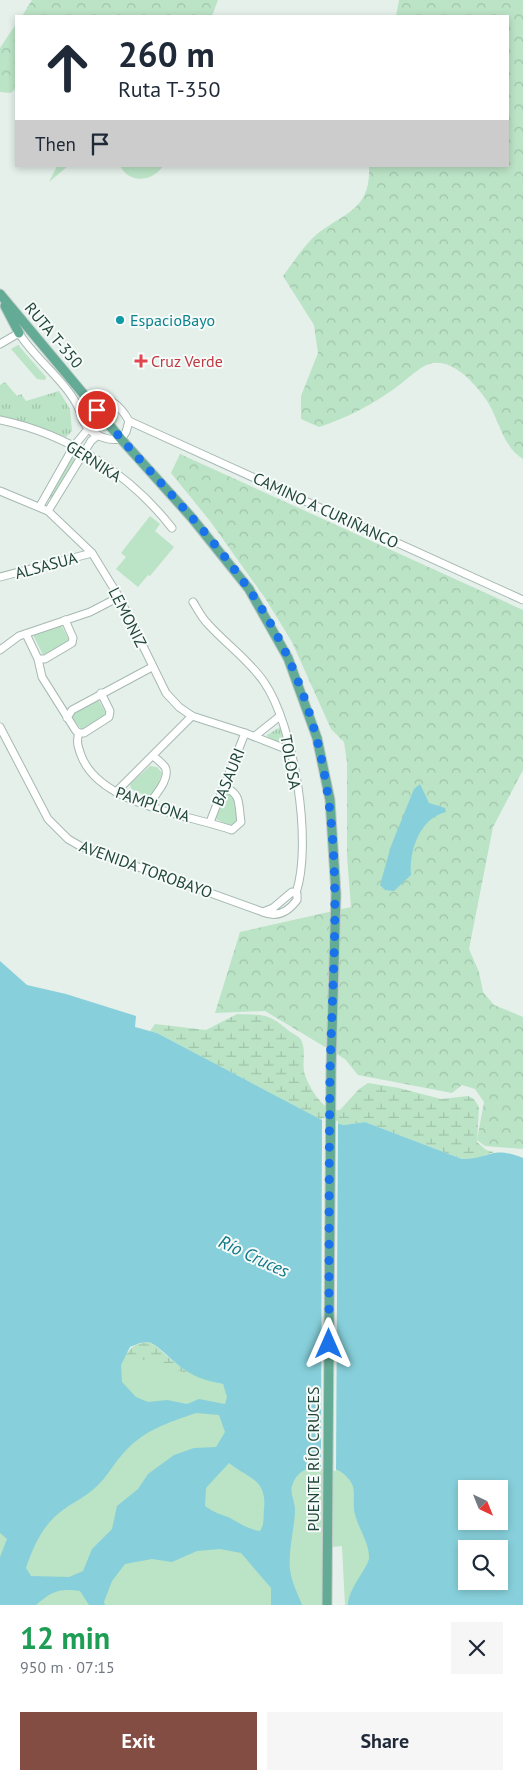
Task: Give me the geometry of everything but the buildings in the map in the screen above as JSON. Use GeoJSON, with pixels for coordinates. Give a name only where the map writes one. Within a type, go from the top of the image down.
{"type":"FeatureCollection","features":[{"type":"Feature","properties":{"kind":"main road"},"geometry":{"type":"LineString","coordinates":[[0,295],[19,333]]}},
{"type":"Feature","properties":{"kind":"main road","name":"RUTA T-350"},"geometry":{"type":"LineString","coordinates":[[0,295],[121,438],[203,531],[249,589],[279,639],[311,718],[326,780],[334,842],[335,961],[330,1069]]}},
{"type":"Feature","properties":{"kind":"main road","name":"PUENTE RÍO CRUCES"},"geometry":{"type":"LineString","coordinates":[[327,1605],[330,1069]]}},
{"type":"Feature","properties":{"kind":"street"},"geometry":{"type":"LineString","coordinates":[[0,344],[19,333],[79,409],[82,419],[88,428],[98,435],[109,440],[121,438],[126,432],[129,421]]}},
{"type":"Feature","properties":{"kind":"street","name":"CAMINO A CURIÑANCO"},"geometry":{"type":"LineString","coordinates":[[86,396],[96,395],[111,400],[120,407],[129,421],[523,600]]}},
{"type":"Feature","properties":{"kind":"street"},"geometry":{"type":"LineString","coordinates":[[79,409],[86,396]]}},
{"type":"Feature","properties":{"kind":"street","name":"GERNIKA"},"geometry":{"type":"LineString","coordinates":[[0,420],[37,430],[85,452],[137,490],[172,528]]}},
{"type":"Feature","properties":{"kind":"street"},"geometry":{"type":"LineString","coordinates":[[40,506],[74,446],[88,428]]}},
{"type":"Feature","properties":{"kind":"street"},"geometry":{"type":"LineString","coordinates":[[48,511],[85,452],[98,435]]}},
{"type":"Feature","properties":{"kind":"street","name":"LEMONIZ"},"geometry":{"type":"LineString","coordinates":[[0,491],[40,506],[48,511],[92,553],[119,597],[152,667],[172,701],[192,716],[255,736],[291,750]]}},
{"type":"Feature","properties":{"kind":"street","name":"ALSASUA"},"geometry":{"type":"LineString","coordinates":[[0,577],[92,553]]}},
{"type":"Feature","properties":{"kind":"street"},"geometry":{"type":"LineString","coordinates":[[0,650],[19,636],[90,612],[119,597]]}},
{"type":"Feature","properties":{"kind":"street","name":"TOLOSA"},"geometry":{"type":"LineString","coordinates":[[193,602],[207,624],[256,671],[266,684],[289,739],[300,816],[303,864],[296,892],[297,900],[286,911],[276,915],[263,912]]}},
{"type":"Feature","properties":{"kind":"street"},"geometry":{"type":"LineString","coordinates":[[38,659],[45,659],[72,643],[73,638],[65,620]]}},
{"type":"Feature","properties":{"kind":"street"},"geometry":{"type":"LineString","coordinates":[[26,634],[38,659],[42,677],[67,718],[79,733],[84,733],[109,717],[110,710],[101,693]]}},
{"type":"Feature","properties":{"kind":"street"},"geometry":{"type":"LineString","coordinates":[[67,718],[72,710],[152,667]]}},
{"type":"Feature","properties":{"kind":"street"},"geometry":{"type":"LineString","coordinates":[[116,792],[192,716]]}},
{"type":"Feature","properties":{"kind":"street"},"geometry":{"type":"LineString","coordinates":[[255,736],[280,716]]}},
{"type":"Feature","properties":{"kind":"street","name":"AVENIDA TOROBAYO"},"geometry":{"type":"LineString","coordinates":[[0,728],[48,819],[68,839],[80,846],[263,912]]}},
{"type":"Feature","properties":{"kind":"street","name":"PAMPLONA"},"geometry":{"type":"LineString","coordinates":[[79,733],[77,744],[85,765],[100,782],[116,792],[147,805],[232,830],[240,824],[237,794],[224,787]]}},
{"type":"Feature","properties":{"kind":"street","name":"BASAURI"},"geometry":{"type":"LineString","coordinates":[[210,822],[245,733]]}},
{"type":"Feature","properties":{"kind":"street"},"geometry":{"type":"LineString","coordinates":[[147,805],[158,794],[166,772],[164,767],[153,756]]}},
{"type":"Feature","properties":{"kind":"green space"},"geometry":{"type":"Polygon","coordinates":[[[32,0],[218,0],[212,15],[23,15],[32,0]]]}},
{"type":"Feature","properties":{"kind":"green space"},"geometry":{"type":"Polygon","coordinates":[[[399,0],[523,0],[523,459],[510,447],[490,406],[480,392],[462,373],[446,364],[429,364],[394,389],[358,411],[319,427],[301,419],[301,396],[318,353],[314,325],[283,276],[312,238],[361,201],[366,192],[369,167],[509,167],[509,15],[396,15],[399,0]]]}},
{"type":"Feature","properties":{"kind":"green space"},"geometry":{"type":"Polygon","coordinates":[[[15,26],[15,89],[11,93],[0,92],[0,48],[15,26]]]}},
{"type":"Feature","properties":{"kind":"green space"},"geometry":{"type":"Polygon","coordinates":[[[56,167],[67,167],[49,182],[56,167]]]}},
{"type":"Feature","properties":{"kind":"green space"},"geometry":{"type":"Polygon","coordinates":[[[121,167],[162,167],[153,175],[141,179],[129,176],[121,167]]]}},
{"type":"Feature","properties":{"kind":"green space"},"geometry":{"type":"Polygon","coordinates":[[[18,345],[46,377],[45,380],[37,379],[11,349],[18,345]]]}},
{"type":"Feature","properties":{"kind":"green space"},"geometry":{"type":"Polygon","coordinates":[[[5,382],[17,396],[21,394],[26,401],[59,391],[70,409],[72,431],[66,437],[0,416],[0,385],[5,382]]]}},
{"type":"Feature","properties":{"kind":"green space"},"geometry":{"type":"Polygon","coordinates":[[[87,404],[110,431],[102,431],[85,412],[87,404]]]}},
{"type":"Feature","properties":{"kind":"green space"},"geometry":{"type":"Polygon","coordinates":[[[107,406],[115,410],[118,418],[115,425],[99,407],[107,406]]]}},
{"type":"Feature","properties":{"kind":"green space"},"geometry":{"type":"Polygon","coordinates":[[[75,450],[82,454],[52,499],[48,497],[75,450]]]}},
{"type":"Feature","properties":{"kind":"green space"},"geometry":{"type":"Polygon","coordinates":[[[180,454],[523,610],[523,770],[493,827],[469,949],[479,972],[483,992],[494,1005],[523,1017],[523,1149],[485,1146],[477,1140],[484,1102],[475,1089],[462,1085],[452,1093],[358,1075],[345,1059],[265,1011],[215,1013],[240,932],[351,907],[347,856],[347,762],[344,742],[331,729],[292,642],[265,598],[210,521],[171,473],[180,454]]]}},
{"type":"Feature","properties":{"kind":"green space"},"geometry":{"type":"Polygon","coordinates":[[[150,516],[160,524],[155,531],[174,547],[150,576],[148,575],[138,587],[116,569],[126,557],[121,553],[150,516]]]}},
{"type":"Feature","properties":{"kind":"green space"},"geometry":{"type":"Polygon","coordinates":[[[61,625],[69,640],[68,643],[43,655],[33,635],[61,625]]]}},
{"type":"Feature","properties":{"kind":"green space"},"geometry":{"type":"Polygon","coordinates":[[[96,700],[99,701],[106,713],[105,716],[82,730],[72,717],[74,712],[96,700]]]}},
{"type":"Feature","properties":{"kind":"green space"},"geometry":{"type":"Polygon","coordinates":[[[283,727],[284,745],[267,735],[283,727]]]}},
{"type":"Feature","properties":{"kind":"green space"},"geometry":{"type":"Polygon","coordinates":[[[150,766],[157,767],[162,773],[155,793],[148,797],[131,789],[130,784],[150,766]]]}},
{"type":"Feature","properties":{"kind":"green space"},"geometry":{"type":"Polygon","coordinates":[[[228,791],[235,795],[238,821],[232,827],[216,819],[225,793],[228,791]]]}},
{"type":"Feature","properties":{"kind":"green space"},"geometry":{"type":"Polygon","coordinates":[[[237,1014],[265,1016],[276,1021],[300,1039],[304,1049],[304,1071],[307,1080],[318,1098],[328,1108],[340,1110],[359,1089],[368,1083],[399,1088],[441,1099],[468,1096],[474,1099],[479,1107],[477,1142],[486,1150],[494,1152],[475,1159],[462,1159],[365,1122],[344,1125],[322,1120],[150,1031],[155,1024],[206,1030],[237,1014]]]}},
{"type":"Feature","properties":{"kind":"green space"},"geometry":{"type":"Polygon","coordinates":[[[0,1316],[209,1380],[306,1424],[523,1470],[523,1605],[345,1605],[342,1546],[323,1548],[324,1605],[0,1605],[0,1316]]]}},
{"type":"Feature","properties":{"kind":"green space"},"geometry":{"type":"Polygon","coordinates":[[[149,1342],[188,1371],[205,1379],[223,1384],[227,1397],[121,1365],[131,1348],[138,1344],[149,1342]]]}},
{"type":"Feature","properties":{"kind":"water"},"geometry":{"type":"Polygon","coordinates":[[[420,784],[429,803],[445,808],[446,812],[437,815],[429,821],[418,836],[412,855],[411,875],[394,891],[385,890],[380,885],[391,846],[414,789],[420,784]]]}},
{"type":"Feature","properties":{"kind":"water","name":"Río Cruces"},"geometry":{"type":"Polygon","coordinates":[[[0,961],[27,985],[66,994],[136,1016],[135,1027],[157,1033],[322,1120],[344,1125],[365,1122],[462,1159],[497,1153],[512,1154],[523,1158],[523,1605],[348,1605],[351,1592],[368,1561],[369,1551],[355,1514],[352,1484],[347,1476],[330,1467],[311,1467],[303,1471],[296,1477],[292,1486],[295,1508],[290,1569],[293,1583],[302,1605],[271,1605],[271,1588],[241,1553],[220,1549],[197,1551],[172,1562],[152,1559],[125,1564],[112,1581],[104,1602],[105,1605],[89,1605],[80,1591],[61,1590],[47,1596],[36,1605],[0,1605],[0,1557],[7,1539],[0,1533],[0,961]],[[149,1342],[130,1347],[121,1365],[122,1382],[136,1397],[148,1402],[167,1400],[187,1404],[199,1399],[225,1404],[227,1397],[223,1384],[193,1375],[149,1342]],[[196,1413],[165,1424],[137,1440],[121,1456],[97,1486],[53,1519],[39,1538],[29,1560],[26,1568],[31,1576],[69,1577],[83,1571],[92,1549],[112,1529],[117,1506],[138,1489],[148,1474],[174,1455],[194,1448],[216,1447],[225,1432],[219,1415],[196,1413]],[[229,1463],[206,1488],[205,1506],[214,1512],[260,1531],[263,1523],[263,1491],[260,1485],[229,1463]]]}},
{"type":"Feature","properties":{"kind":"pier"},"geometry":{"type":"Polygon","coordinates":[[[322,1118],[338,1121],[336,1471],[321,1469],[322,1118]]]}},
{"type":"Feature","properties":{"kind":"place","name":"EspacioBayo"},"geometry":{"type":"Point","coordinates":[120,320]}},
{"type":"Feature","properties":{"kind":"place","name":"Cruz Verde"},"geometry":{"type":"Point","coordinates":[141,361]}},
{"type":"Feature","properties":{"kind":"route"},"geometry":{"type":"LineString","coordinates":[[97,410],[192,518],[249,589],[279,639],[297,678],[320,749],[330,800],[336,894],[335,971],[330,1069],[329,1344]]}}]}
